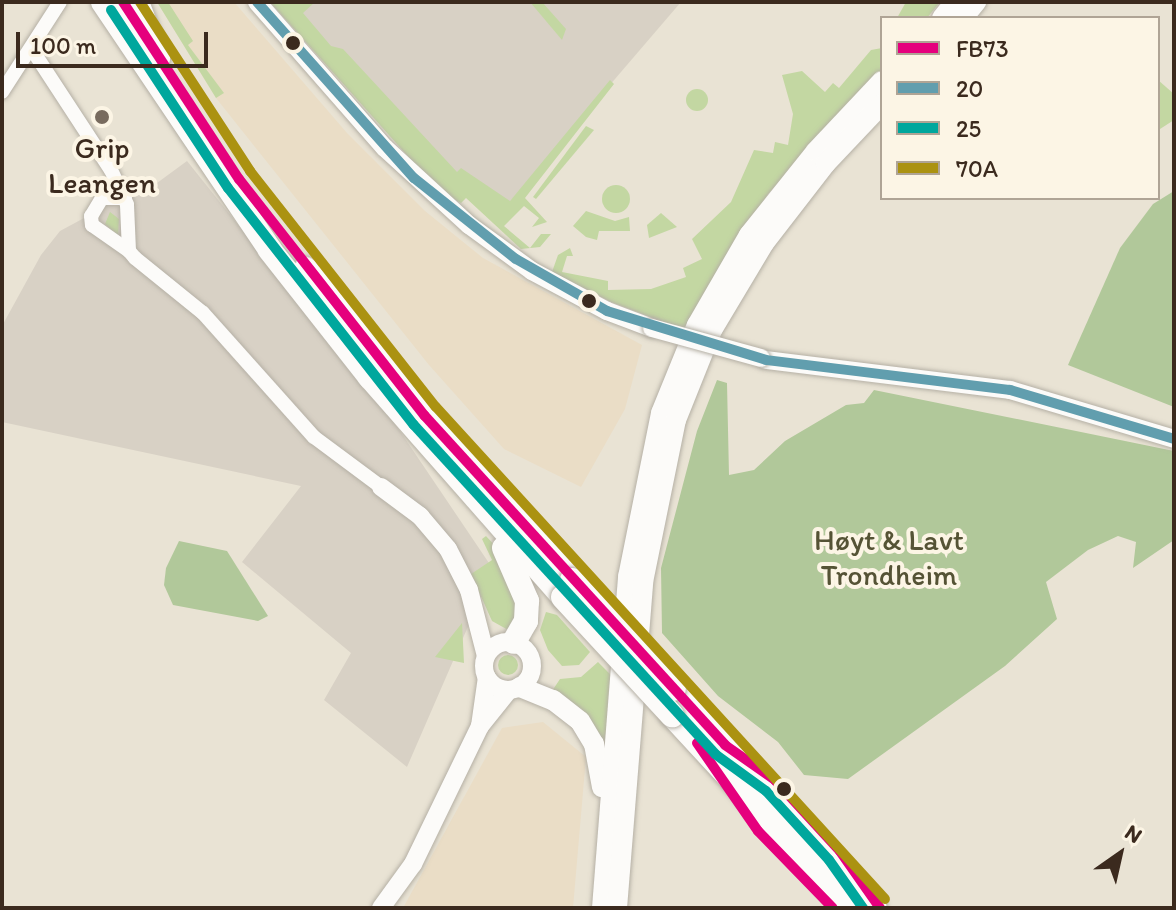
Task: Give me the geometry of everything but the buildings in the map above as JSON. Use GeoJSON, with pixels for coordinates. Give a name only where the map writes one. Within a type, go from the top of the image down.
{"type":"FeatureCollection","features":[{"type":"Feature","properties":{"kind":"highway"},"geometry":{"type":"LineString","coordinates":[[92,2],[151,62]]}},
{"type":"Feature","properties":{"kind":"highway"},"geometry":{"type":"LineString","coordinates":[[103,2],[321,289],[425,416],[672,715],[850,908]]}},
{"type":"Feature","properties":{"kind":"highway"},"geometry":{"type":"LineString","coordinates":[[123,2],[151,62],[270,250],[458,480],[674,689],[875,908]]}},
{"type":"Feature","properties":{"kind":"highway"},"geometry":{"type":"LineString","coordinates":[[137,2],[151,62]]}},
{"type":"Feature","properties":{"kind":"highway"},"geometry":{"type":"LineString","coordinates":[[458,480],[522,579],[527,612],[508,642]]}},
{"type":"Feature","properties":{"kind":"main road"},"geometry":{"type":"LineString","coordinates":[[602,908],[628,577],[661,413],[697,325],[749,235],[807,162],[880,83]]}},
{"type":"Feature","properties":{"kind":"main road"},"geometry":{"type":"LineString","coordinates":[[617,908],[643,582],[676,420],[712,330],[764,243],[826,163],[880,106]]}},
{"type":"Feature","properties":{"kind":"main road"},"geometry":{"type":"LineString","coordinates":[[514,688],[561,705],[590,736],[600,767],[601,819],[608,842]]}},
{"type":"Feature","properties":{"kind":"street"},"geometry":{"type":"LineString","coordinates":[[2,92],[33,51],[60,2]]}},
{"type":"Feature","properties":{"kind":"street"},"geometry":{"type":"LineString","coordinates":[[257,2],[385,148],[469,225],[532,271],[607,311],[652,328],[763,359],[1010,390],[1174,439]]}},
{"type":"Feature","properties":{"kind":"street"},"geometry":{"type":"LineString","coordinates":[[33,51],[125,198],[129,251]]}},
{"type":"Feature","properties":{"kind":"street"},"geometry":{"type":"LineString","coordinates":[[125,198],[102,198],[91,216],[92,225],[129,251],[203,313],[321,444],[436,532],[462,572],[480,620],[487,677],[480,726]]}},
{"type":"Feature","properties":{"kind":"street"},"geometry":{"type":"LineString","coordinates":[[382,908],[413,864],[480,726],[514,688],[528,678],[531,660],[480,620]]}},
{"type":"Feature","properties":{"kind":"street"},"geometry":{"type":"LineString","coordinates":[[486,656],[508,642]]}},
{"type":"Feature","properties":{"kind":"street"},"geometry":{"type":"LineString","coordinates":[[487,677],[514,688]]}},
{"type":"Feature","properties":{"kind":"shaded area"},"geometry":{"type":"Polygon","coordinates":[[[157,2],[234,2],[347,133],[425,211],[483,258],[642,345],[625,409],[581,487],[504,449],[429,365],[216,98],[157,2]]]}},
{"type":"Feature","properties":{"kind":"shaded area"},"geometry":{"type":"Polygon","coordinates":[[[286,2],[681,2],[495,219],[286,2]]]}},
{"type":"Feature","properties":{"kind":"shaded area"},"geometry":{"type":"Polygon","coordinates":[[[187,161],[383,406],[493,569],[407,767],[324,700],[351,653],[242,562],[301,486],[2,422],[2,326],[41,255],[60,231],[86,217],[106,184],[142,194],[187,161]]]}},
{"type":"Feature","properties":{"kind":"shaded area"},"geometry":{"type":"Polygon","coordinates":[[[543,722],[586,757],[573,908],[403,908],[502,728],[543,722]]]}},
{"type":"Feature","properties":{"kind":"green space"},"geometry":{"type":"Polygon","coordinates":[[[157,2],[168,2],[193,41],[188,45],[224,93],[216,98],[157,2]]]}},
{"type":"Feature","properties":{"kind":"green space"},"geometry":{"type":"Polygon","coordinates":[[[270,2],[315,2],[303,13],[331,46],[343,49],[457,172],[461,168],[510,201],[610,80],[614,84],[525,198],[547,222],[532,227],[539,218],[524,206],[504,226],[530,248],[541,234],[551,234],[540,247],[521,249],[466,198],[461,203],[438,190],[270,2]]]}},
{"type":"Feature","properties":{"kind":"green space"},"geometry":{"type":"Polygon","coordinates":[[[530,2],[542,2],[566,29],[562,40],[530,2]]]}},
{"type":"Feature","properties":{"kind":"green space"},"geometry":{"type":"Polygon","coordinates":[[[906,2],[940,2],[929,16],[898,16],[906,2]]]}},
{"type":"Feature","properties":{"kind":"green space"},"geometry":{"type":"Polygon","coordinates":[[[880,48],[880,71],[768,194],[685,330],[611,302],[552,272],[558,255],[570,248],[573,256],[567,256],[562,272],[608,281],[608,290],[651,289],[686,277],[683,268],[702,259],[692,239],[731,202],[754,150],[773,153],[775,142],[788,145],[793,114],[782,75],[802,71],[825,92],[833,83],[839,88],[871,50],[880,48]]]}},
{"type":"Feature","properties":{"kind":"green space"},"geometry":{"type":"Polygon","coordinates":[[[1160,82],[1174,94],[1174,120],[1160,129],[1160,82]]]}},
{"type":"Feature","properties":{"kind":"green space"},"geometry":{"type":"Polygon","coordinates":[[[697,89],[708,100],[697,111],[686,100],[697,89]]]}},
{"type":"Feature","properties":{"kind":"green space"},"geometry":{"type":"Polygon","coordinates":[[[586,126],[594,130],[536,199],[533,197],[586,126]]]}},
{"type":"Feature","properties":{"kind":"green space"},"geometry":{"type":"Polygon","coordinates":[[[616,185],[626,189],[630,199],[626,209],[616,213],[606,209],[602,199],[606,189],[616,185]]]}},
{"type":"Feature","properties":{"kind":"green space"},"geometry":{"type":"Polygon","coordinates":[[[1174,191],[1174,407],[1068,365],[1120,248],[1153,204],[1174,191]]]}},
{"type":"Feature","properties":{"kind":"green space"},"geometry":{"type":"Polygon","coordinates":[[[586,211],[615,221],[629,217],[630,231],[599,231],[597,240],[586,237],[573,226],[586,211]]]}},
{"type":"Feature","properties":{"kind":"green space"},"geometry":{"type":"Polygon","coordinates":[[[110,212],[119,219],[118,236],[105,224],[110,212]]]}},
{"type":"Feature","properties":{"kind":"green space"},"geometry":{"type":"Polygon","coordinates":[[[661,213],[677,227],[649,238],[647,225],[661,213]]]}},
{"type":"Feature","properties":{"kind":"green space","name":"Høyt & Lavt Trondheim"},"geometry":{"type":"Polygon","coordinates":[[[717,380],[727,383],[729,475],[754,470],[785,441],[846,405],[864,403],[874,390],[1174,451],[1174,540],[1133,568],[1136,542],[1118,536],[1088,550],[1046,582],[1057,619],[1005,666],[848,779],[804,775],[778,742],[718,696],[662,633],[661,568],[697,431],[717,380]]]}},
{"type":"Feature","properties":{"kind":"green space"},"geometry":{"type":"Polygon","coordinates":[[[486,536],[499,550],[521,596],[510,631],[492,621],[471,574],[492,560],[482,539],[486,536]]]}},
{"type":"Feature","properties":{"kind":"green space"},"geometry":{"type":"Polygon","coordinates":[[[179,541],[227,551],[268,616],[258,621],[173,605],[164,585],[166,568],[179,541]]]}},
{"type":"Feature","properties":{"kind":"green space"},"geometry":{"type":"Polygon","coordinates":[[[546,612],[557,615],[590,652],[579,665],[562,666],[548,650],[540,630],[546,612]]]}},
{"type":"Feature","properties":{"kind":"green space"},"geometry":{"type":"Polygon","coordinates":[[[462,623],[464,663],[435,657],[462,623]]]}},
{"type":"Feature","properties":{"kind":"green space"},"geometry":{"type":"Polygon","coordinates":[[[508,655],[515,658],[518,665],[515,672],[508,675],[501,672],[498,665],[501,658],[508,655]]]}},
{"type":"Feature","properties":{"kind":"green space"},"geometry":{"type":"Polygon","coordinates":[[[598,662],[611,675],[605,745],[552,691],[560,679],[581,677],[598,662]]]}},
{"type":"Feature","properties":{"kind":"transit line","name":"FB73"},"geometry":{"type":"LineString","coordinates":[[123,2],[239,179],[425,416],[725,745],[775,780],[840,851],[880,908]]}},
{"type":"Feature","properties":{"kind":"transit line","name":"70A"},"geometry":{"type":"LineString","coordinates":[[140,2],[250,171],[436,407],[885,899]]}},
{"type":"Feature","properties":{"kind":"transit line","name":"20"},"geometry":{"type":"LineString","coordinates":[[257,2],[414,178],[516,259],[607,311],[766,360],[1010,390],[1174,439]]}},
{"type":"Feature","properties":{"kind":"transit line","name":"25"},"geometry":{"type":"LineString","coordinates":[[111,10],[228,188],[414,425],[715,754],[766,791],[829,860],[863,908]]}},
{"type":"Feature","properties":{"kind":"transit line","name":"FB73"},"geometry":{"type":"LineString","coordinates":[[697,743],[758,831],[833,908]]}},
{"type":"Feature","properties":{"kind":"place","name":"Grip Leangen"},"geometry":{"type":"Point","coordinates":[102,117]}}]}
